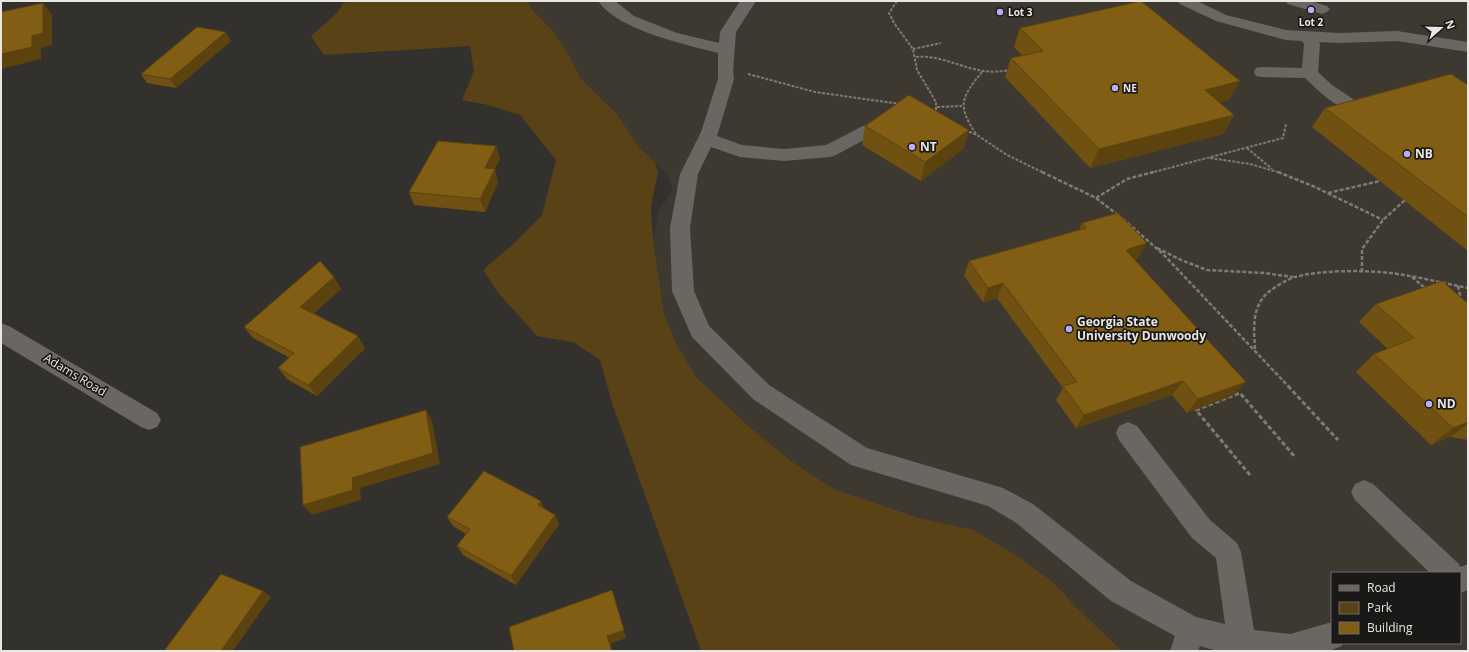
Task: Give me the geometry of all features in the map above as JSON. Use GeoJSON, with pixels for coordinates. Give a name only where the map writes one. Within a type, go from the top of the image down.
{"type":"FeatureCollection","features":[{"type":"Feature","properties":{"kind":"street"},"geometry":{"type":"LineString","coordinates":[[606,1],[629,19],[670,36],[727,50]]}},
{"type":"Feature","properties":{"kind":"street"},"geometry":{"type":"LineString","coordinates":[[748,1],[728,32],[725,71],[726,79],[710,132],[689,174],[680,228],[683,291],[700,332],[761,392],[860,457],[994,496],[1024,513],[1121,591],[1188,641],[1242,643],[1291,650],[1331,636]]}},
{"type":"Feature","properties":{"kind":"street"},"geometry":{"type":"LineString","coordinates":[[1185,1],[1221,18],[1286,35],[1339,38],[1397,36],[1421,33],[1468,47]]}},
{"type":"Feature","properties":{"kind":"street"},"geometry":{"type":"LineString","coordinates":[[1293,1],[1322,9]]}},
{"type":"Feature","properties":{"kind":"street"},"geometry":{"type":"LineString","coordinates":[[1308,36],[1312,44],[1310,73]]}},
{"type":"Feature","properties":{"kind":"street"},"geometry":{"type":"LineString","coordinates":[[1262,72],[1310,73],[1326,89],[1350,105]]}},
{"type":"Feature","properties":{"kind":"street"},"geometry":{"type":"LineString","coordinates":[[706,139],[740,150],[766,154],[799,154],[830,151],[869,130]]}},
{"type":"Feature","properties":{"kind":"street","name":"Adams Road"},"geometry":{"type":"LineString","coordinates":[[1,332],[148,420]]}},
{"type":"Feature","properties":{"kind":"street"},"geometry":{"type":"LineString","coordinates":[[1128,433],[1201,529],[1228,552],[1242,643]]}},
{"type":"Feature","properties":{"kind":"street"},"geometry":{"type":"LineString","coordinates":[[1364,492],[1448,572]]}},
{"type":"Feature","properties":{"kind":"path"},"geometry":{"type":"LineString","coordinates":[[897,1],[889,13],[892,22],[912,49],[916,57],[916,69],[935,98],[938,107],[936,114],[942,118]]}},
{"type":"Feature","properties":{"kind":"path"},"geometry":{"type":"LineString","coordinates":[[912,49],[941,43]]}},
{"type":"Feature","properties":{"kind":"path"},"geometry":{"type":"LineString","coordinates":[[916,57],[927,56],[982,72],[996,73],[1010,69]]}},
{"type":"Feature","properties":{"kind":"path"},"geometry":{"type":"LineString","coordinates":[[977,135],[965,117],[962,106],[969,90],[982,72]]}},
{"type":"Feature","properties":{"kind":"path"},"geometry":{"type":"LineString","coordinates":[[744,73],[815,92],[907,105]]}},
{"type":"Feature","properties":{"kind":"path"},"geometry":{"type":"LineString","coordinates":[[938,107],[962,106]]}},
{"type":"Feature","properties":{"kind":"path"},"geometry":{"type":"LineString","coordinates":[[1096,198],[1127,179],[1283,138],[1286,124]]}},
{"type":"Feature","properties":{"kind":"path"},"geometry":{"type":"LineString","coordinates":[[959,127],[977,135],[1007,155],[1096,198],[1140,231],[1255,350],[1338,440]]}},
{"type":"Feature","properties":{"kind":"path"},"geometry":{"type":"LineString","coordinates":[[1247,147],[1272,170]]}},
{"type":"Feature","properties":{"kind":"path"},"geometry":{"type":"LineString","coordinates":[[1207,158],[1228,160],[1272,170],[1383,220]]}},
{"type":"Feature","properties":{"kind":"path"},"geometry":{"type":"LineString","coordinates":[[1327,194],[1380,181]]}},
{"type":"Feature","properties":{"kind":"path"},"geometry":{"type":"LineString","coordinates":[[1362,272],[1362,249],[1383,220],[1405,200]]}},
{"type":"Feature","properties":{"kind":"path"},"geometry":{"type":"LineString","coordinates":[[1155,247],[1181,260],[1207,270],[1264,273],[1294,277],[1334,272],[1390,272],[1468,288]]}},
{"type":"Feature","properties":{"kind":"path"},"geometry":{"type":"LineString","coordinates":[[1255,350],[1254,326],[1256,311],[1262,297],[1274,288],[1294,277]]}},
{"type":"Feature","properties":{"kind":"path"},"geometry":{"type":"LineString","coordinates":[[1412,277],[1429,292]]}},
{"type":"Feature","properties":{"kind":"path"},"geometry":{"type":"LineString","coordinates":[[1458,286],[1461,301]]}},
{"type":"Feature","properties":{"kind":"path"},"geometry":{"type":"LineString","coordinates":[[1250,475],[1196,410],[1240,393],[1295,457]]}},
{"type":"Feature","properties":{"kind":"shaded area","name":"Georgia State University Dunwoody"},"geometry":{"type":"Polygon","coordinates":[[[528,1],[1468,1],[1468,651],[1122,651],[1076,607],[1052,581],[1014,554],[974,530],[919,518],[834,489],[791,461],[753,430],[697,378],[677,345],[664,313],[653,240],[659,211],[673,190],[668,175],[637,145],[618,115],[581,79],[568,53],[552,30],[531,8],[528,1]]]}},
{"type":"Feature","properties":{"kind":"green space"},"geometry":{"type":"Polygon","coordinates":[[[345,1],[528,1],[531,8],[552,30],[568,53],[581,79],[618,115],[637,145],[655,162],[658,172],[651,206],[653,240],[664,313],[677,345],[697,378],[753,430],[791,461],[834,489],[919,518],[974,530],[1014,554],[1052,581],[1076,607],[1122,651],[701,651],[612,403],[600,360],[573,342],[537,336],[500,295],[483,270],[512,245],[542,215],[556,160],[520,115],[484,104],[462,100],[474,71],[470,46],[324,55],[311,36],[336,14],[345,1]]]}},
{"type":"Feature","properties":{"kind":"building","name":"NE"},"geometry":{"type":"Polygon","coordinates":[[[1141,1],[1240,81],[1205,90],[1234,115],[1099,149],[1011,58],[1043,51],[1020,28],[1141,1]]]}},
{"type":"Feature","properties":{"kind":"building"},"geometry":{"type":"Polygon","coordinates":[[[43,3],[43,33],[32,36],[32,47],[1,54],[1,12],[43,3]]]}},
{"type":"Feature","properties":{"kind":"building"},"geometry":{"type":"Polygon","coordinates":[[[197,27],[226,32],[170,79],[141,74],[197,27]]]}},
{"type":"Feature","properties":{"kind":"building","name":"NB"},"geometry":{"type":"Polygon","coordinates":[[[1451,74],[1468,85],[1468,217],[1325,108],[1451,74]]]}},
{"type":"Feature","properties":{"kind":"building"},"geometry":{"type":"Polygon","coordinates":[[[909,95],[969,130],[925,162],[865,126],[909,95]]]}},
{"type":"Feature","properties":{"kind":"building"},"geometry":{"type":"Polygon","coordinates":[[[438,141],[496,146],[485,168],[495,169],[480,199],[409,192],[438,141]]]}},
{"type":"Feature","properties":{"kind":"building"},"geometry":{"type":"Polygon","coordinates":[[[1118,213],[1147,243],[1126,250],[1246,382],[1198,399],[1183,381],[1084,415],[1063,386],[1077,382],[1003,283],[988,288],[969,261],[1086,228],[1082,223],[1118,213]]]}},
{"type":"Feature","properties":{"kind":"building"},"geometry":{"type":"Polygon","coordinates":[[[320,261],[334,277],[300,307],[358,336],[308,385],[278,368],[294,353],[244,327],[320,261]]]}},
{"type":"Feature","properties":{"kind":"building","name":"ND"},"geometry":{"type":"Polygon","coordinates":[[[1442,281],[1468,302],[1468,422],[1453,428],[1374,354],[1414,338],[1376,304],[1442,281]]]}},
{"type":"Feature","properties":{"kind":"building"},"geometry":{"type":"Polygon","coordinates":[[[426,410],[433,453],[352,478],[353,490],[303,505],[300,447],[426,410]]]}},
{"type":"Feature","properties":{"kind":"building"},"geometry":{"type":"Polygon","coordinates":[[[484,471],[541,501],[538,505],[555,515],[511,576],[457,546],[470,529],[447,517],[484,471]]]}},
{"type":"Feature","properties":{"kind":"building"},"geometry":{"type":"Polygon","coordinates":[[[221,574],[263,591],[221,651],[164,651],[221,574]]]}},
{"type":"Feature","properties":{"kind":"building"},"geometry":{"type":"Polygon","coordinates":[[[612,590],[624,630],[607,636],[612,651],[514,651],[509,627],[612,590]]]}},
{"type":"Feature","properties":{"kind":"place","name":"Lot 2"},"geometry":{"type":"Point","coordinates":[1311,10]}},
{"type":"Feature","properties":{"kind":"place","name":"Lot 3"},"geometry":{"type":"Point","coordinates":[1000,12]}},
{"type":"Feature","properties":{"kind":"place","name":"NE"},"geometry":{"type":"Point","coordinates":[1115,88]}},
{"type":"Feature","properties":{"kind":"place","name":"NT"},"geometry":{"type":"Point","coordinates":[912,147]}},
{"type":"Feature","properties":{"kind":"place","name":"NB"},"geometry":{"type":"Point","coordinates":[1407,154]}},
{"type":"Feature","properties":{"kind":"place","name":"Georgia State University Dunwoody"},"geometry":{"type":"Point","coordinates":[1069,329]}},
{"type":"Feature","properties":{"kind":"place","name":"ND"},"geometry":{"type":"Point","coordinates":[1429,404]}}]}
